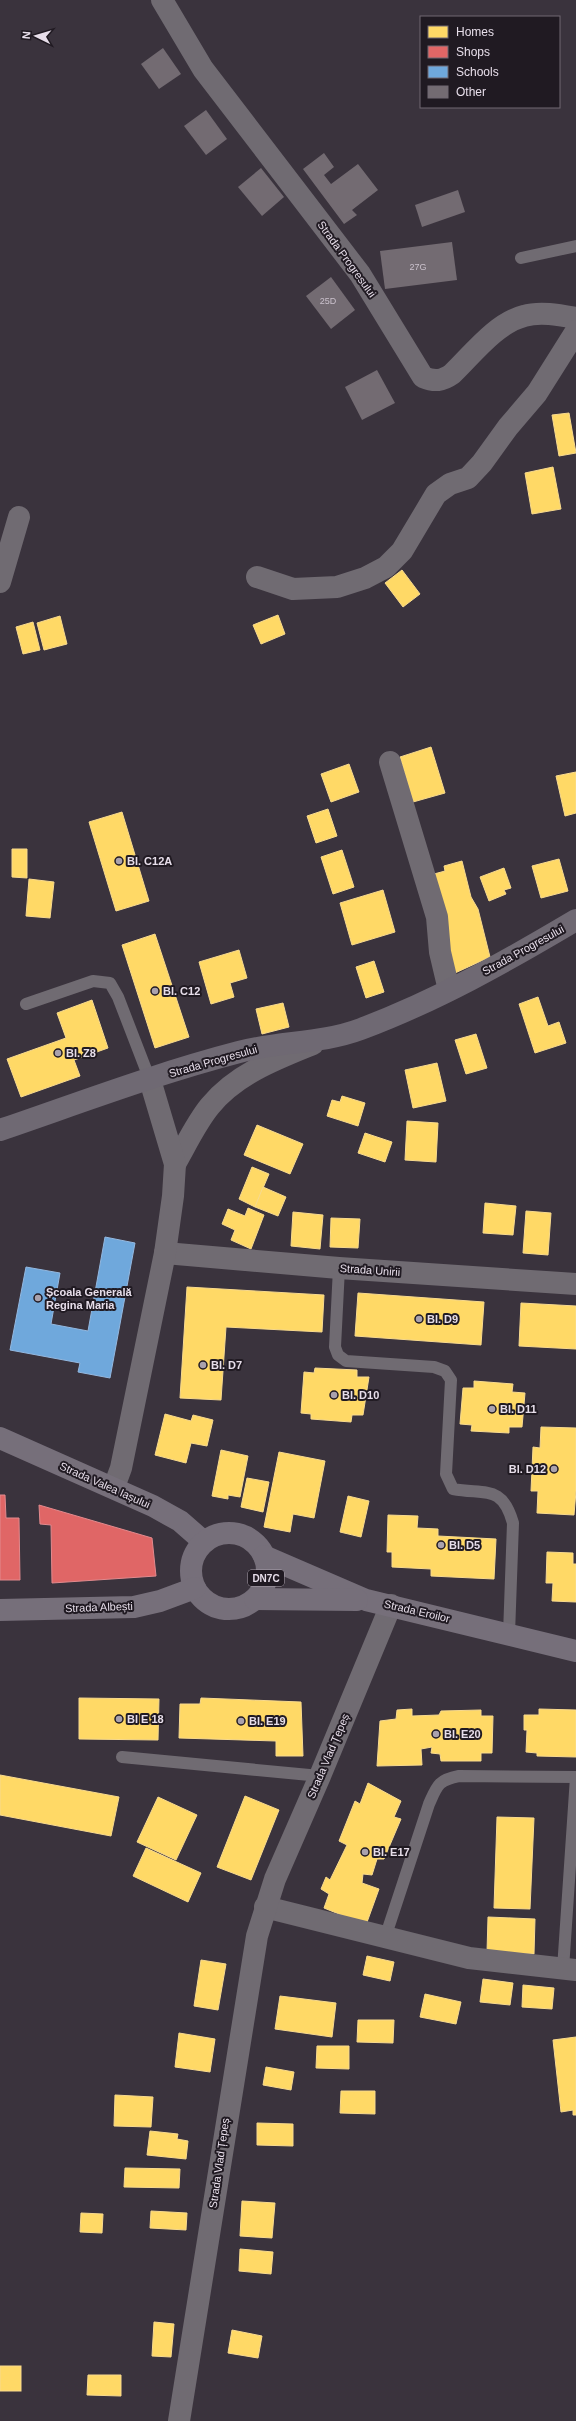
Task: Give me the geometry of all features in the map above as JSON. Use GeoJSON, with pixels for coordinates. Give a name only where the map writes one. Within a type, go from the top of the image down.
{"type":"FeatureCollection","features":[{"type":"Feature","properties":{"kind":"main road","name":"Strada Valea Iașului"},"geometry":{"type":"LineString","coordinates":[[0,1438],[114,1487],[180,1521],[204,1542]]}},
{"type":"Feature","properties":{"kind":"main road","name":"DN7C"},"geometry":{"type":"LineString","coordinates":[[195,1588],[202,1598],[211,1605],[222,1609],[245,1606],[255,1599],[262,1590],[266,1579],[267,1567],[264,1556],[253,1542],[237,1533],[214,1536],[204,1542]]}},
{"type":"Feature","properties":{"kind":"main road"},"geometry":{"type":"LineString","coordinates":[[195,1588],[191,1576],[192,1564],[196,1552],[204,1542]]}},
{"type":"Feature","properties":{"kind":"main road","name":"Strada Eroilor"},"geometry":{"type":"LineString","coordinates":[[264,1556],[366,1600],[576,1651]]}},
{"type":"Feature","properties":{"kind":"main road","name":"Strada Albești"},"geometry":{"type":"LineString","coordinates":[[0,1610],[134,1607],[160,1601],[195,1588]]}},
{"type":"Feature","properties":{"kind":"main road"},"geometry":{"type":"LineString","coordinates":[[255,1599],[366,1600]]}},
{"type":"Feature","properties":{"kind":"street","name":"Strada Progresului"},"geometry":{"type":"LineString","coordinates":[[162,0],[203,69],[360,274],[415,367],[423,377],[431,380],[443,381],[502,326],[523,316],[544,314],[576,318]]}},
{"type":"Feature","properties":{"kind":"street"},"geometry":{"type":"LineString","coordinates":[[257,577],[292,590],[336,587],[365,578],[386,567],[402,551],[436,494],[450,484],[468,478],[482,463],[508,427],[537,393],[576,331]]}},
{"type":"Feature","properties":{"kind":"street"},"geometry":{"type":"LineString","coordinates":[[0,582],[19,518]]}},
{"type":"Feature","properties":{"kind":"street"},"geometry":{"type":"LineString","coordinates":[[390,762],[437,917],[440,952],[449,990]]}},
{"type":"Feature","properties":{"kind":"street","name":"Strada Progresului"},"geometry":{"type":"LineString","coordinates":[[0,1130],[240,1052],[286,1043],[325,1040],[359,1030],[409,1010],[449,990],[525,950],[576,920]]}},
{"type":"Feature","properties":{"kind":"street"},"geometry":{"type":"LineString","coordinates":[[175,1164],[210,1106],[228,1088],[257,1068],[325,1040]]}},
{"type":"Feature","properties":{"kind":"street"},"geometry":{"type":"LineString","coordinates":[[114,1487],[122,1460],[165,1253],[173,1196],[175,1164],[150,1080]]}},
{"type":"Feature","properties":{"kind":"street","name":"Strada Unirii"},"geometry":{"type":"LineString","coordinates":[[165,1253],[340,1268],[576,1284]]}},
{"type":"Feature","properties":{"kind":"street","name":"Strada Vlad Țepeș"},"geometry":{"type":"LineString","coordinates":[[179,2421],[196,2324],[226,2117],[256,1936],[265,1907],[390,1605]]}},
{"type":"Feature","properties":{"kind":"street"},"geometry":{"type":"LineString","coordinates":[[265,1907],[469,1958],[570,1969]]}},
{"type":"Feature","properties":{"kind":"lane"},"geometry":{"type":"LineString","coordinates":[[521,258],[576,246]]}},
{"type":"Feature","properties":{"kind":"lane"},"geometry":{"type":"LineString","coordinates":[[26,1004],[93,981],[110,983],[118,997],[150,1080]]}},
{"type":"Feature","properties":{"kind":"lane"},"geometry":{"type":"LineString","coordinates":[[340,1268],[335,1347],[338,1355],[346,1361],[434,1367],[445,1371],[451,1380],[446,1474],[449,1484],[453,1489],[486,1491],[500,1496],[509,1508],[513,1523],[509,1634]]}},
{"type":"Feature","properties":{"kind":"lane"},"geometry":{"type":"LineString","coordinates":[[122,1757],[320,1776]]}},
{"type":"Feature","properties":{"kind":"lane"},"geometry":{"type":"LineString","coordinates":[[385,1938],[429,1804],[437,1786],[445,1779],[459,1776],[576,1777],[570,1969]]}},
{"type":"Feature","properties":{"kind":"building: Homes"},"geometry":{"type":"Polygon","coordinates":[[[569,413],[576,453],[559,456],[552,415],[569,413]]]}},
{"type":"Feature","properties":{"kind":"building: Homes"},"geometry":{"type":"Polygon","coordinates":[[[553,467],[561,509],[532,514],[525,473],[553,467]]]}},
{"type":"Feature","properties":{"kind":"building: Homes"},"geometry":{"type":"Polygon","coordinates":[[[402,570],[420,594],[403,607],[385,583],[402,570]]]}},
{"type":"Feature","properties":{"kind":"building: Homes"},"geometry":{"type":"Polygon","coordinates":[[[278,615],[285,634],[261,644],[253,625],[278,615]]]}},
{"type":"Feature","properties":{"kind":"building: Homes"},"geometry":{"type":"Polygon","coordinates":[[[60,616],[67,644],[44,650],[37,623],[60,616]]]}},
{"type":"Feature","properties":{"kind":"building: Homes"},"geometry":{"type":"Polygon","coordinates":[[[33,622],[40,650],[23,654],[16,627],[33,622]]]}},
{"type":"Feature","properties":{"kind":"building: Homes"},"geometry":{"type":"Polygon","coordinates":[[[431,747],[445,793],[413,802],[400,757],[431,747]]]}},
{"type":"Feature","properties":{"kind":"building: Homes"},"geometry":{"type":"Polygon","coordinates":[[[349,764],[359,792],[331,802],[321,774],[349,764]]]}},
{"type":"Feature","properties":{"kind":"building: Homes"},"geometry":{"type":"Polygon","coordinates":[[[576,772],[576,813],[565,816],[556,776],[576,772]]]}},
{"type":"Feature","properties":{"kind":"building: Homes"},"geometry":{"type":"Polygon","coordinates":[[[328,809],[337,836],[316,843],[307,816],[328,809]]]}},
{"type":"Feature","properties":{"kind":"building: Homes","name":"Bl. C12A"},"geometry":{"type":"Polygon","coordinates":[[[122,812],[149,901],[116,911],[89,822],[122,812]]]}},
{"type":"Feature","properties":{"kind":"building: Homes"},"geometry":{"type":"Polygon","coordinates":[[[12,849],[27,849],[27,878],[12,877],[12,849]]]}},
{"type":"Feature","properties":{"kind":"building: Homes"},"geometry":{"type":"Polygon","coordinates":[[[342,850],[354,887],[333,894],[321,857],[342,850]]]}},
{"type":"Feature","properties":{"kind":"building: Homes"},"geometry":{"type":"Polygon","coordinates":[[[559,859],[568,891],[541,898],[532,866],[559,859]]]}},
{"type":"Feature","properties":{"kind":"building: Homes"},"geometry":{"type":"Polygon","coordinates":[[[462,861],[471,897],[478,909],[490,957],[455,973],[434,874],[445,871],[444,866],[462,861]]]}},
{"type":"Feature","properties":{"kind":"building: Homes"},"geometry":{"type":"Polygon","coordinates":[[[504,868],[511,888],[504,890],[506,894],[489,901],[480,877],[504,868]]]}},
{"type":"Feature","properties":{"kind":"building: Homes"},"geometry":{"type":"Polygon","coordinates":[[[29,879],[54,882],[50,918],[26,916],[29,879]]]}},
{"type":"Feature","properties":{"kind":"building: Homes"},"geometry":{"type":"Polygon","coordinates":[[[383,890],[395,932],[352,945],[340,903],[383,890]]]}},
{"type":"Feature","properties":{"kind":"building: Homes","name":"Bl. C12"},"geometry":{"type":"Polygon","coordinates":[[[155,934],[189,1037],[155,1048],[122,945],[155,934]]]}},
{"type":"Feature","properties":{"kind":"building: Homes"},"geometry":{"type":"Polygon","coordinates":[[[239,950],[247,978],[230,983],[234,997],[211,1004],[199,962],[239,950]]]}},
{"type":"Feature","properties":{"kind":"building: Homes"},"geometry":{"type":"Polygon","coordinates":[[[374,961],[384,992],[366,998],[356,967],[374,961]]]}},
{"type":"Feature","properties":{"kind":"building: Homes"},"geometry":{"type":"Polygon","coordinates":[[[538,997],[548,1026],[559,1022],[566,1043],[535,1053],[519,1004],[538,997]]]}},
{"type":"Feature","properties":{"kind":"building: Homes","name":"Bl. Z8"},"geometry":{"type":"Polygon","coordinates":[[[92,1000],[108,1048],[74,1060],[80,1076],[21,1097],[7,1059],[66,1038],[57,1013],[92,1000]]]}},
{"type":"Feature","properties":{"kind":"building: Homes"},"geometry":{"type":"Polygon","coordinates":[[[283,1003],[289,1027],[262,1034],[256,1009],[283,1003]]]}},
{"type":"Feature","properties":{"kind":"building: Homes"},"geometry":{"type":"Polygon","coordinates":[[[476,1034],[487,1068],[466,1074],[455,1040],[476,1034]]]}},
{"type":"Feature","properties":{"kind":"building: Homes"},"geometry":{"type":"Polygon","coordinates":[[[437,1063],[446,1101],[413,1108],[405,1070],[437,1063]]]}},
{"type":"Feature","properties":{"kind":"building: Homes"},"geometry":{"type":"Polygon","coordinates":[[[342,1096],[365,1103],[358,1126],[327,1116],[332,1100],[340,1102],[342,1096]]]}},
{"type":"Feature","properties":{"kind":"building: Homes"},"geometry":{"type":"Polygon","coordinates":[[[407,1121],[438,1123],[436,1162],[405,1160],[407,1121]]]}},
{"type":"Feature","properties":{"kind":"building: Homes"},"geometry":{"type":"Polygon","coordinates":[[[257,1125],[303,1144],[290,1174],[244,1155],[257,1125]]]}},
{"type":"Feature","properties":{"kind":"building: Homes"},"geometry":{"type":"Polygon","coordinates":[[[365,1133],[392,1142],[385,1162],[358,1153],[365,1133]]]}},
{"type":"Feature","properties":{"kind":"building: Homes"},"geometry":{"type":"Polygon","coordinates":[[[252,1167],[269,1174],[255,1207],[239,1199],[252,1167]]]}},
{"type":"Feature","properties":{"kind":"building: Homes"},"geometry":{"type":"Polygon","coordinates":[[[263,1187],[286,1197],[278,1216],[255,1207],[263,1187]]]}},
{"type":"Feature","properties":{"kind":"building: Homes"},"geometry":{"type":"Polygon","coordinates":[[[485,1203],[516,1206],[513,1235],[483,1233],[485,1203]]]}},
{"type":"Feature","properties":{"kind":"building: Homes"},"geometry":{"type":"Polygon","coordinates":[[[248,1208],[264,1215],[251,1249],[231,1240],[235,1230],[222,1224],[228,1209],[245,1216],[248,1208]]]}},
{"type":"Feature","properties":{"kind":"building: Homes"},"geometry":{"type":"Polygon","coordinates":[[[526,1211],[551,1213],[548,1255],[523,1253],[526,1211]]]}},
{"type":"Feature","properties":{"kind":"building: Homes"},"geometry":{"type":"Polygon","coordinates":[[[293,1212],[323,1215],[320,1249],[291,1246],[293,1212]]]}},
{"type":"Feature","properties":{"kind":"building: Homes"},"geometry":{"type":"Polygon","coordinates":[[[331,1218],[360,1219],[358,1248],[330,1247],[331,1218]]]}},
{"type":"Feature","properties":{"kind":"building: Homes","name":"Bl. D7"},"geometry":{"type":"Polygon","coordinates":[[[187,1287],[324,1295],[322,1332],[226,1327],[221,1400],[180,1398],[187,1287]]]}},
{"type":"Feature","properties":{"kind":"building: Homes","name":"Bl. D9"},"geometry":{"type":"Polygon","coordinates":[[[358,1293],[484,1302],[481,1345],[355,1336],[358,1293]]]}},
{"type":"Feature","properties":{"kind":"building: Homes"},"geometry":{"type":"Polygon","coordinates":[[[521,1303],[576,1306],[576,1349],[519,1346],[521,1303]]]}},
{"type":"Feature","properties":{"kind":"building: Homes","name":"Bl. D10"},"geometry":{"type":"Polygon","coordinates":[[[315,1368],[357,1370],[357,1377],[369,1377],[363,1415],[352,1415],[351,1422],[311,1419],[311,1414],[301,1413],[304,1372],[314,1373],[315,1368]]]}},
{"type":"Feature","properties":{"kind":"building: Homes","name":"Bl. D11"},"geometry":{"type":"Polygon","coordinates":[[[474,1381],[513,1384],[512,1392],[525,1393],[522,1427],[509,1427],[509,1433],[471,1431],[472,1425],[460,1424],[463,1388],[474,1388],[474,1381]]]}},
{"type":"Feature","properties":{"kind":"building: Homes"},"geometry":{"type":"Polygon","coordinates":[[[165,1414],[191,1421],[193,1415],[213,1420],[207,1446],[191,1443],[186,1463],[155,1455],[165,1414]]]}},
{"type":"Feature","properties":{"kind":"building: Homes","name":"Bl. D12"},"geometry":{"type":"Polygon","coordinates":[[[541,1427],[576,1428],[576,1491],[574,1515],[537,1513],[538,1491],[531,1491],[533,1447],[540,1448],[541,1427]]]}},
{"type":"Feature","properties":{"kind":"building: Homes"},"geometry":{"type":"Polygon","coordinates":[[[221,1450],[248,1456],[240,1497],[228,1495],[228,1499],[212,1496],[221,1450]]]}},
{"type":"Feature","properties":{"kind":"building: Homes"},"geometry":{"type":"Polygon","coordinates":[[[279,1452],[325,1461],[314,1518],[293,1514],[290,1532],[264,1527],[279,1452]]]}},
{"type":"Feature","properties":{"kind":"building: Homes"},"geometry":{"type":"Polygon","coordinates":[[[247,1478],[269,1482],[263,1512],[241,1507],[247,1478]]]}},
{"type":"Feature","properties":{"kind":"building: Homes"},"geometry":{"type":"Polygon","coordinates":[[[348,1496],[369,1501],[361,1537],[340,1532],[348,1496]]]}},
{"type":"Feature","properties":{"kind":"building: Homes","name":"Bl. D5"},"geometry":{"type":"Polygon","coordinates":[[[388,1515],[418,1516],[417,1528],[438,1529],[438,1536],[496,1539],[494,1579],[431,1576],[431,1569],[392,1567],[392,1552],[387,1552],[388,1515]]]}},
{"type":"Feature","properties":{"kind":"building: Homes"},"geometry":{"type":"Polygon","coordinates":[[[547,1552],[573,1553],[573,1564],[576,1564],[576,1602],[552,1601],[553,1583],[546,1583],[547,1552]]]}},
{"type":"Feature","properties":{"kind":"building: Homes","name":"Bl E 18"},"geometry":{"type":"Polygon","coordinates":[[[79,1698],[159,1699],[158,1740],[79,1739],[79,1698]]]}},
{"type":"Feature","properties":{"kind":"building: Homes","name":"Bl. E19"},"geometry":{"type":"Polygon","coordinates":[[[201,1698],[301,1702],[303,1756],[276,1756],[276,1741],[179,1738],[180,1704],[200,1704],[201,1698]]]}},
{"type":"Feature","properties":{"kind":"building: Homes","name":"Bl. E20"},"geometry":{"type":"Polygon","coordinates":[[[412,1709],[412,1716],[439,1715],[441,1711],[481,1710],[481,1716],[493,1716],[492,1753],[481,1753],[481,1761],[441,1761],[440,1754],[431,1753],[432,1747],[421,1749],[422,1765],[377,1766],[380,1721],[396,1719],[397,1710],[412,1709]]]}},
{"type":"Feature","properties":{"kind":"building: Homes"},"geometry":{"type":"Polygon","coordinates":[[[539,1709],[576,1710],[576,1757],[537,1756],[537,1753],[526,1752],[527,1730],[524,1730],[524,1715],[539,1715],[539,1709]]]}},
{"type":"Feature","properties":{"kind":"building: Homes"},"geometry":{"type":"Polygon","coordinates":[[[0,1775],[119,1797],[111,1836],[0,1815],[0,1775]]]}},
{"type":"Feature","properties":{"kind":"building: Homes","name":"Bl. E17"},"geometry":{"type":"Polygon","coordinates":[[[368,1783],[401,1801],[394,1817],[401,1819],[384,1859],[377,1859],[372,1875],[363,1874],[362,1883],[379,1889],[366,1925],[324,1908],[329,1894],[321,1889],[326,1877],[330,1880],[347,1845],[339,1841],[355,1801],[360,1804],[368,1783]]]}},
{"type":"Feature","properties":{"kind":"building: Homes"},"geometry":{"type":"Polygon","coordinates":[[[245,1796],[279,1810],[251,1880],[217,1867],[245,1796]]]}},
{"type":"Feature","properties":{"kind":"building: Homes"},"geometry":{"type":"Polygon","coordinates":[[[158,1797],[197,1815],[176,1860],[137,1842],[158,1797]]]}},
{"type":"Feature","properties":{"kind":"building: Homes"},"geometry":{"type":"Polygon","coordinates":[[[497,1817],[534,1818],[530,1909],[494,1908],[497,1817]]]}},
{"type":"Feature","properties":{"kind":"building: Homes"},"geometry":{"type":"Polygon","coordinates":[[[146,1848],[201,1873],[188,1902],[133,1876],[146,1848]]]}},
{"type":"Feature","properties":{"kind":"building: Homes"},"geometry":{"type":"Polygon","coordinates":[[[488,1917],[535,1919],[534,1954],[487,1952],[488,1917]]]}},
{"type":"Feature","properties":{"kind":"building: Homes"},"geometry":{"type":"Polygon","coordinates":[[[367,1956],[394,1962],[390,1981],[363,1975],[367,1956]]]}},
{"type":"Feature","properties":{"kind":"building: Homes"},"geometry":{"type":"Polygon","coordinates":[[[201,1960],[226,1964],[218,2010],[194,2006],[201,1960]]]}},
{"type":"Feature","properties":{"kind":"building: Homes"},"geometry":{"type":"Polygon","coordinates":[[[483,1979],[513,1983],[510,2005],[480,2002],[483,1979]]]}},
{"type":"Feature","properties":{"kind":"building: Homes"},"geometry":{"type":"Polygon","coordinates":[[[523,1985],[554,1988],[552,2009],[522,2007],[523,1985]]]}},
{"type":"Feature","properties":{"kind":"building: Homes"},"geometry":{"type":"Polygon","coordinates":[[[425,1994],[461,2002],[456,2024],[420,2017],[425,1994]]]}},
{"type":"Feature","properties":{"kind":"building: Homes"},"geometry":{"type":"Polygon","coordinates":[[[280,1996],[336,2003],[332,2037],[275,2029],[280,1996]]]}},
{"type":"Feature","properties":{"kind":"building: Homes"},"geometry":{"type":"Polygon","coordinates":[[[358,2020],[394,2020],[393,2043],[357,2042],[358,2020]]]}},
{"type":"Feature","properties":{"kind":"building: Homes"},"geometry":{"type":"Polygon","coordinates":[[[179,2033],[215,2039],[210,2072],[175,2067],[179,2033]]]}},
{"type":"Feature","properties":{"kind":"building: Homes"},"geometry":{"type":"Polygon","coordinates":[[[576,2037],[576,2115],[573,2115],[573,2110],[561,2112],[553,2040],[576,2037]]]}},
{"type":"Feature","properties":{"kind":"building: Homes"},"geometry":{"type":"Polygon","coordinates":[[[317,2046],[349,2046],[349,2069],[316,2068],[317,2046]]]}},
{"type":"Feature","properties":{"kind":"building: Homes"},"geometry":{"type":"Polygon","coordinates":[[[266,2067],[294,2072],[291,2090],[263,2085],[266,2067]]]}},
{"type":"Feature","properties":{"kind":"building: Homes"},"geometry":{"type":"Polygon","coordinates":[[[341,2091],[375,2091],[375,2114],[340,2113],[341,2091]]]}},
{"type":"Feature","properties":{"kind":"building: Homes"},"geometry":{"type":"Polygon","coordinates":[[[115,2095],[153,2097],[151,2127],[114,2126],[115,2095]]]}},
{"type":"Feature","properties":{"kind":"building: Homes"},"geometry":{"type":"Polygon","coordinates":[[[257,2123],[293,2124],[293,2146],[257,2145],[257,2123]]]}},
{"type":"Feature","properties":{"kind":"building: Homes"},"geometry":{"type":"Polygon","coordinates":[[[150,2131],[178,2134],[177,2139],[188,2141],[186,2159],[147,2155],[150,2131]]]}},
{"type":"Feature","properties":{"kind":"building: Homes"},"geometry":{"type":"Polygon","coordinates":[[[125,2168],[180,2169],[179,2188],[124,2187],[125,2168]]]}},
{"type":"Feature","properties":{"kind":"building: Homes"},"geometry":{"type":"Polygon","coordinates":[[[242,2201],[275,2203],[272,2238],[240,2236],[242,2201]]]}},
{"type":"Feature","properties":{"kind":"building: Homes"},"geometry":{"type":"Polygon","coordinates":[[[151,2211],[187,2213],[186,2230],[150,2228],[151,2211]]]}},
{"type":"Feature","properties":{"kind":"building: Homes"},"geometry":{"type":"Polygon","coordinates":[[[81,2213],[103,2214],[102,2233],[80,2232],[81,2213]]]}},
{"type":"Feature","properties":{"kind":"building: Homes"},"geometry":{"type":"Polygon","coordinates":[[[240,2249],[273,2252],[271,2274],[239,2271],[240,2249]]]}},
{"type":"Feature","properties":{"kind":"building: Homes"},"geometry":{"type":"Polygon","coordinates":[[[154,2322],[174,2324],[171,2357],[152,2356],[154,2322]]]}},
{"type":"Feature","properties":{"kind":"building: Homes"},"geometry":{"type":"Polygon","coordinates":[[[232,2330],[262,2336],[258,2358],[228,2353],[232,2330]]]}},
{"type":"Feature","properties":{"kind":"building: Homes"},"geometry":{"type":"Polygon","coordinates":[[[0,2366],[21,2366],[21,2391],[0,2391],[0,2366]]]}},
{"type":"Feature","properties":{"kind":"building: Homes"},"geometry":{"type":"Polygon","coordinates":[[[88,2375],[121,2375],[121,2396],[87,2395],[88,2375]]]}},
{"type":"Feature","properties":{"kind":"building: Shops"},"geometry":{"type":"Polygon","coordinates":[[[0,1495],[5,1495],[6,1518],[19,1518],[20,1580],[0,1580],[0,1495]]]}},
{"type":"Feature","properties":{"kind":"building: Shops"},"geometry":{"type":"Polygon","coordinates":[[[39,1505],[152,1538],[156,1576],[52,1583],[51,1525],[40,1524],[39,1505]]]}},
{"type":"Feature","properties":{"kind":"building: Schools","name":"Școala Generală Regina Maria"},"geometry":{"type":"Polygon","coordinates":[[[105,1237],[135,1243],[110,1378],[78,1372],[80,1363],[10,1350],[26,1267],[60,1273],[51,1324],[88,1331],[105,1237]]]}},
{"type":"Feature","properties":{"kind":"building: Other"},"geometry":{"type":"Polygon","coordinates":[[[163,48],[181,74],[159,89],[141,64],[163,48]]]}},
{"type":"Feature","properties":{"kind":"building: Other"},"geometry":{"type":"Polygon","coordinates":[[[206,110],[227,139],[206,155],[184,126],[206,110]]]}},
{"type":"Feature","properties":{"kind":"building: Other"},"geometry":{"type":"Polygon","coordinates":[[[324,153],[334,167],[324,175],[331,184],[358,164],[378,190],[352,210],[357,215],[344,224],[303,169],[324,153]]]}},
{"type":"Feature","properties":{"kind":"building: Other"},"geometry":{"type":"Polygon","coordinates":[[[261,168],[284,197],[262,216],[238,187],[261,168]]]}},
{"type":"Feature","properties":{"kind":"building: Other"},"geometry":{"type":"Polygon","coordinates":[[[458,190],[465,212],[422,227],[415,205],[458,190]]]}},
{"type":"Feature","properties":{"kind":"building: Other"},"geometry":{"type":"Polygon","coordinates":[[[452,242],[457,280],[385,289],[380,251],[452,242]]]}},
{"type":"Feature","properties":{"kind":"building: Other"},"geometry":{"type":"Polygon","coordinates":[[[331,277],[355,310],[331,329],[306,296],[331,277]]]}},
{"type":"Feature","properties":{"kind":"building: Other"},"geometry":{"type":"Polygon","coordinates":[[[377,370],[395,403],[362,420],[345,387],[377,370]]]}},
{"type":"Feature","properties":{"kind":"place","name":"Bl. C12A"},"geometry":{"type":"Point","coordinates":[119,861]}},
{"type":"Feature","properties":{"kind":"place","name":"Bl. C12"},"geometry":{"type":"Point","coordinates":[155,991]}},
{"type":"Feature","properties":{"kind":"place","name":"Bl. Z8"},"geometry":{"type":"Point","coordinates":[58,1053]}},
{"type":"Feature","properties":{"kind":"place","name":"Școala Generală Regina Maria"},"geometry":{"type":"Point","coordinates":[38,1298]}},
{"type":"Feature","properties":{"kind":"place","name":"Bl. D9"},"geometry":{"type":"Point","coordinates":[419,1319]}},
{"type":"Feature","properties":{"kind":"place","name":"Bl. D7"},"geometry":{"type":"Point","coordinates":[203,1365]}},
{"type":"Feature","properties":{"kind":"place","name":"Bl. D10"},"geometry":{"type":"Point","coordinates":[334,1395]}},
{"type":"Feature","properties":{"kind":"place","name":"Bl. D11"},"geometry":{"type":"Point","coordinates":[492,1409]}},
{"type":"Feature","properties":{"kind":"place","name":"Bl. D12"},"geometry":{"type":"Point","coordinates":[554,1469]}},
{"type":"Feature","properties":{"kind":"place","name":"Bl. D5"},"geometry":{"type":"Point","coordinates":[441,1545]}},
{"type":"Feature","properties":{"kind":"place","name":"Bl E 18"},"geometry":{"type":"Point","coordinates":[119,1719]}},
{"type":"Feature","properties":{"kind":"place","name":"Bl. E19"},"geometry":{"type":"Point","coordinates":[241,1721]}},
{"type":"Feature","properties":{"kind":"place","name":"Bl. E20"},"geometry":{"type":"Point","coordinates":[436,1734]}},
{"type":"Feature","properties":{"kind":"place","name":"Bl. E17"},"geometry":{"type":"Point","coordinates":[365,1852]}}]}
